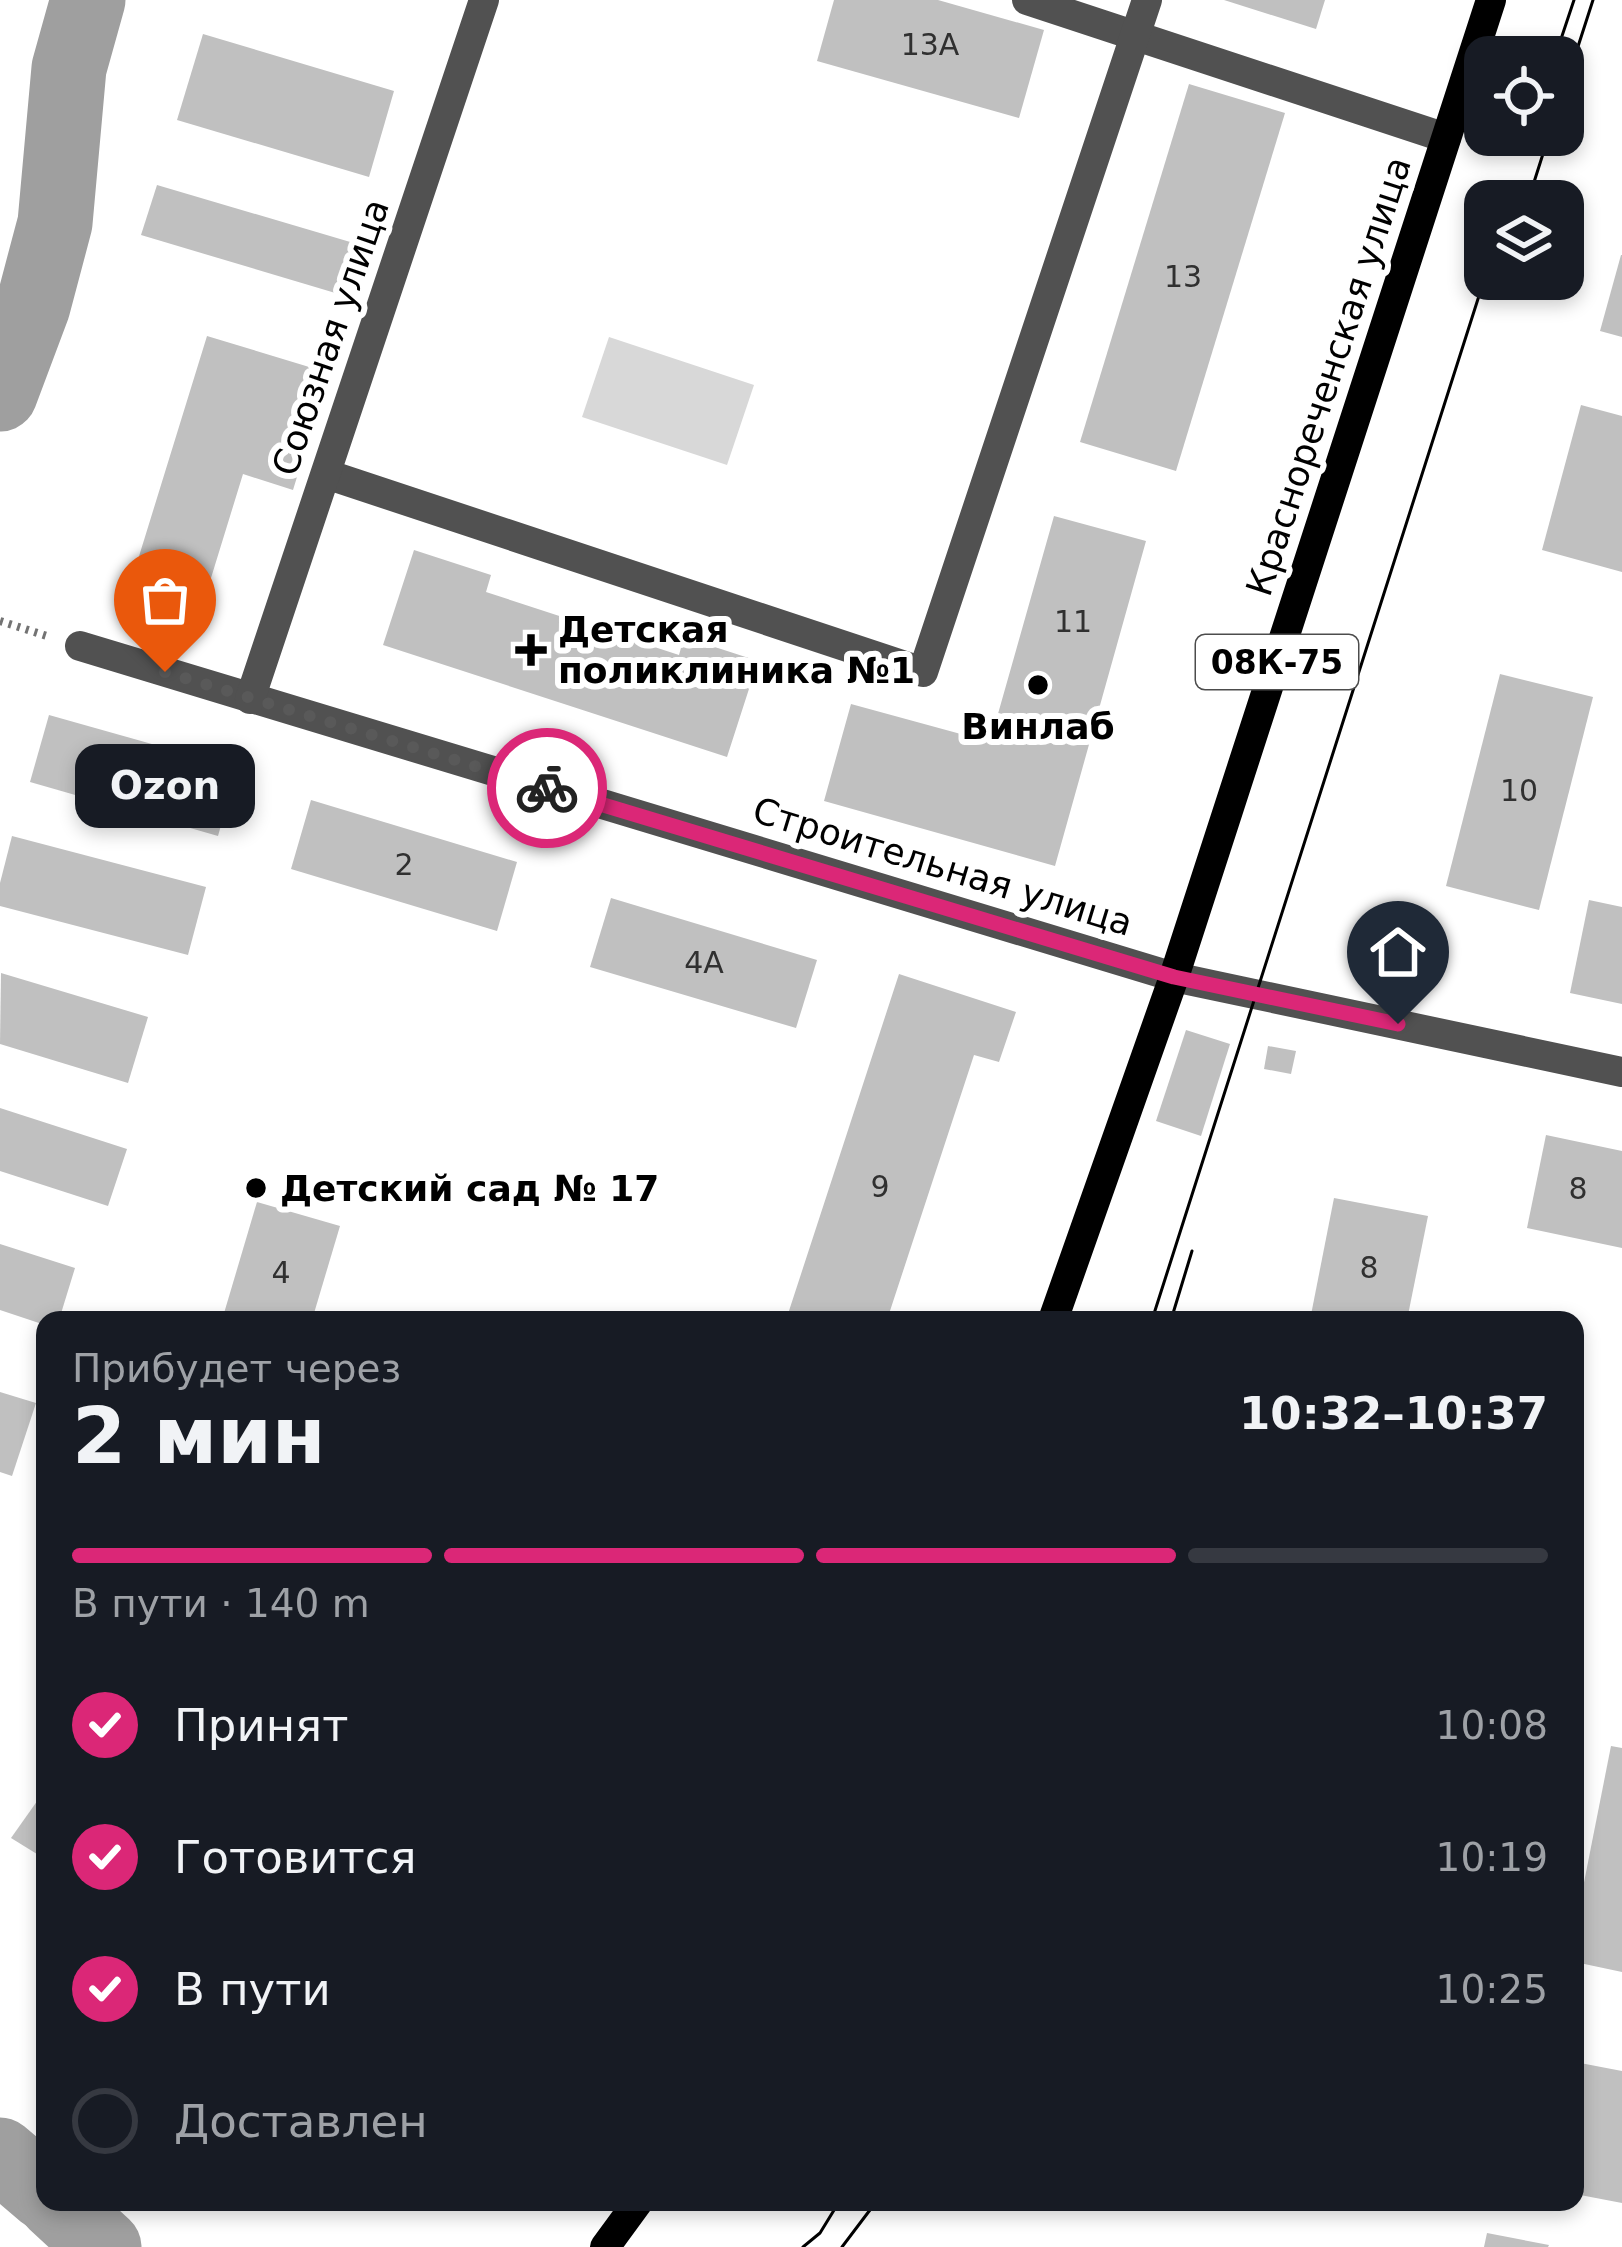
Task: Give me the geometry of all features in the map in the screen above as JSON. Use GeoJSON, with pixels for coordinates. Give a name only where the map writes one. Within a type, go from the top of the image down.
{"type":"FeatureCollection","features":[{"type":"Feature","properties":{"kind":"main road","name":"Краснореченская улица"},"geometry":{"type":"LineString","coordinates":[[1056,1311],[1174,977],[1491,0]]}},
{"type":"Feature","properties":{"kind":"main road"},"geometry":{"type":"LineString","coordinates":[[605,2247],[631,2211]]}},
{"type":"Feature","properties":{"kind":"street","name":"Союзная улица"},"geometry":{"type":"LineString","coordinates":[[250,699],[484,0]]}},
{"type":"Feature","properties":{"kind":"street"},"geometry":{"type":"LineString","coordinates":[[1028,0],[1446,138]]}},
{"type":"Feature","properties":{"kind":"street"},"geometry":{"type":"LineString","coordinates":[[326,474],[923,672],[1147,0]]}},
{"type":"Feature","properties":{"kind":"street","name":"Строительная улица"},"geometry":{"type":"LineString","coordinates":[[80,646],[1174,977],[1622,1072]]}},
{"type":"Feature","properties":{"kind":"path"},"geometry":{"type":"LineString","coordinates":[[0,621],[37,633]]}},
{"type":"Feature","properties":{"kind":"shaded area"},"geometry":{"type":"Polygon","coordinates":[[[609,337],[754,385],[727,465],[582,417],[609,337]]]}},
{"type":"Feature","properties":{"kind":"building"},"geometry":{"type":"Polygon","coordinates":[[[834,0],[938,0],[1044,30],[1019,118],[817,61],[834,0]]]}},
{"type":"Feature","properties":{"kind":"building"},"geometry":{"type":"Polygon","coordinates":[[[1224,0],[1325,0],[1316,29],[1224,0]]]}},
{"type":"Feature","properties":{"kind":"building"},"geometry":{"type":"Polygon","coordinates":[[[203,34],[394,91],[369,177],[177,120],[203,34]]]}},
{"type":"Feature","properties":{"kind":"building"},"geometry":{"type":"Polygon","coordinates":[[[1189,84],[1285,113],[1176,471],[1080,442],[1189,84]]]}},
{"type":"Feature","properties":{"kind":"building"},"geometry":{"type":"Polygon","coordinates":[[[157,185],[357,244],[342,295],[141,235],[157,185]]]}},
{"type":"Feature","properties":{"kind":"building"},"geometry":{"type":"Polygon","coordinates":[[[1622,255],[1622,337],[1600,331],[1622,255]]]}},
{"type":"Feature","properties":{"kind":"building"},"geometry":{"type":"Polygon","coordinates":[[[207,336],[329,373],[293,490],[243,474],[211,578],[173,566],[170,577],[136,566],[207,336]]]}},
{"type":"Feature","properties":{"kind":"building"},"geometry":{"type":"Polygon","coordinates":[[[1581,405],[1622,416],[1622,572],[1542,550],[1581,405]]]}},
{"type":"Feature","properties":{"kind":"building"},"geometry":{"type":"Polygon","coordinates":[[[1054,516],[1146,541],[1055,866],[824,801],[851,704],[990,742],[1054,516]]]}},
{"type":"Feature","properties":{"kind":"building","name":"Детская поликлиника №1"},"geometry":{"type":"Polygon","coordinates":[[[414,550],[491,575],[486,592],[679,655],[684,637],[758,661],[727,757],[383,645],[414,550]]]}},
{"type":"Feature","properties":{"kind":"building"},"geometry":{"type":"Polygon","coordinates":[[[168,590],[213,605],[205,628],[160,612],[168,590]]]}},
{"type":"Feature","properties":{"kind":"building"},"geometry":{"type":"Polygon","coordinates":[[[1500,674],[1593,697],[1539,910],[1446,886],[1500,674]]]}},
{"type":"Feature","properties":{"kind":"building"},"geometry":{"type":"Polygon","coordinates":[[[49,715],[237,768],[218,836],[30,782],[49,715]]]}},
{"type":"Feature","properties":{"kind":"building"},"geometry":{"type":"Polygon","coordinates":[[[311,800],[517,862],[497,931],[291,869],[311,800]]]}},
{"type":"Feature","properties":{"kind":"building"},"geometry":{"type":"Polygon","coordinates":[[[12,836],[206,887],[188,955],[0,906],[0,883],[12,836]]]}},
{"type":"Feature","properties":{"kind":"building"},"geometry":{"type":"Polygon","coordinates":[[[611,898],[817,960],[796,1028],[590,967],[611,898]]]}},
{"type":"Feature","properties":{"kind":"building"},"geometry":{"type":"Polygon","coordinates":[[[1589,900],[1622,907],[1622,1004],[1570,993],[1589,900]]]}},
{"type":"Feature","properties":{"kind":"building"},"geometry":{"type":"Polygon","coordinates":[[[1,973],[148,1017],[128,1083],[0,1044],[1,973]]]}},
{"type":"Feature","properties":{"kind":"building"},"geometry":{"type":"Polygon","coordinates":[[[899,974],[1016,1012],[999,1062],[974,1055],[890,1311],[789,1311],[899,974]]]}},
{"type":"Feature","properties":{"kind":"building"},"geometry":{"type":"Polygon","coordinates":[[[1186,1030],[1230,1044],[1201,1136],[1156,1121],[1186,1030]]]}},
{"type":"Feature","properties":{"kind":"building"},"geometry":{"type":"Polygon","coordinates":[[[1268,1046],[1296,1051],[1291,1074],[1264,1069],[1268,1046]]]}},
{"type":"Feature","properties":{"kind":"building"},"geometry":{"type":"Polygon","coordinates":[[[0,1108],[127,1149],[108,1206],[0,1171],[0,1108]]]}},
{"type":"Feature","properties":{"kind":"building"},"geometry":{"type":"Polygon","coordinates":[[[1546,1135],[1622,1151],[1622,1248],[1527,1228],[1546,1135]]]}},
{"type":"Feature","properties":{"kind":"building"},"geometry":{"type":"Polygon","coordinates":[[[1334,1198],[1428,1216],[1409,1311],[1312,1311],[1334,1198]]]}},
{"type":"Feature","properties":{"kind":"building"},"geometry":{"type":"Polygon","coordinates":[[[257,1202],[340,1226],[315,1311],[225,1311],[257,1202]]]}},
{"type":"Feature","properties":{"kind":"building"},"geometry":{"type":"Polygon","coordinates":[[[0,1244],[75,1268],[62,1311],[36,1311],[36,1322],[0,1310],[0,1244]]]}},
{"type":"Feature","properties":{"kind":"building"},"geometry":{"type":"Polygon","coordinates":[[[0,1392],[36,1403],[12,1476],[0,1472],[0,1392]]]}},
{"type":"Feature","properties":{"kind":"building"},"geometry":{"type":"Polygon","coordinates":[[[1611,1746],[1622,1748],[1622,1972],[1584,1964],[1584,1882],[1611,1746]]]}},
{"type":"Feature","properties":{"kind":"building"},"geometry":{"type":"Polygon","coordinates":[[[36,1803],[36,1853],[11,1838],[36,1803]]]}},
{"type":"Feature","properties":{"kind":"building"},"geometry":{"type":"Polygon","coordinates":[[[1584,2064],[1622,2071],[1622,2203],[1584,2196],[1584,2064]]]}},
{"type":"Feature","properties":{"kind":"building"},"geometry":{"type":"Polygon","coordinates":[[[1487,2233],[1549,2245],[1484,2247],[1487,2233]]]}},
{"type":"Feature","properties":{"kind":"waterway"},"geometry":{"type":"LineString","coordinates":[[0,394],[33,306],[55,223],[69,68],[88,0]]}},
{"type":"Feature","properties":{"kind":"waterway"},"geometry":{"type":"LineString","coordinates":[[0,2155],[36,2185]]}},
{"type":"Feature","properties":{"kind":"waterway"},"geometry":{"type":"LineString","coordinates":[[65,2211],[104,2247]]}},
{"type":"Feature","properties":{"kind":"tram line"},"geometry":{"type":"LineString","coordinates":[[1562,36],[1574,0]]}},
{"type":"Feature","properties":{"kind":"tram line"},"geometry":{"type":"LineString","coordinates":[[1581,36],[1593,0]]}},
{"type":"Feature","properties":{"kind":"tram line"},"geometry":{"type":"LineString","coordinates":[[1535,180],[1542,156]]}},
{"type":"Feature","properties":{"kind":"tram line"},"geometry":{"type":"LineString","coordinates":[[1155,1311],[1478,300]]}},
{"type":"Feature","properties":{"kind":"tram line"},"geometry":{"type":"LineString","coordinates":[[1174,1311],[1192,1251]]}},
{"type":"Feature","properties":{"kind":"tram line"},"geometry":{"type":"LineString","coordinates":[[803,2247],[820,2233],[833,2211]]}},
{"type":"Feature","properties":{"kind":"tram line"},"geometry":{"type":"LineString","coordinates":[[842,2247],[869,2211]]}},
{"type":"Feature","properties":{"kind":"way so far"},"geometry":{"type":"LineString","coordinates":[[165,672],[547,788]]}},
{"type":"Feature","properties":{"kind":"place","name":"Детская поликлиника №1"},"geometry":{"type":"Point","coordinates":[531,650]}},
{"type":"Feature","properties":{"kind":"place","name":"Ozon"},"geometry":{"type":"Point","coordinates":[165,672]}},
{"type":"Feature","properties":{"kind":"place","name":"Винлаб"},"geometry":{"type":"Point","coordinates":[1038,685]}},
{"type":"Feature","properties":{"kind":"place","name":"Детский сад № 17"},"geometry":{"type":"Point","coordinates":[256,1188]}},
{"type":"Feature","properties":{"kind":"route"},"geometry":{"type":"LineString","coordinates":[[547,788],[1174,977],[1398,1024]]}}]}
